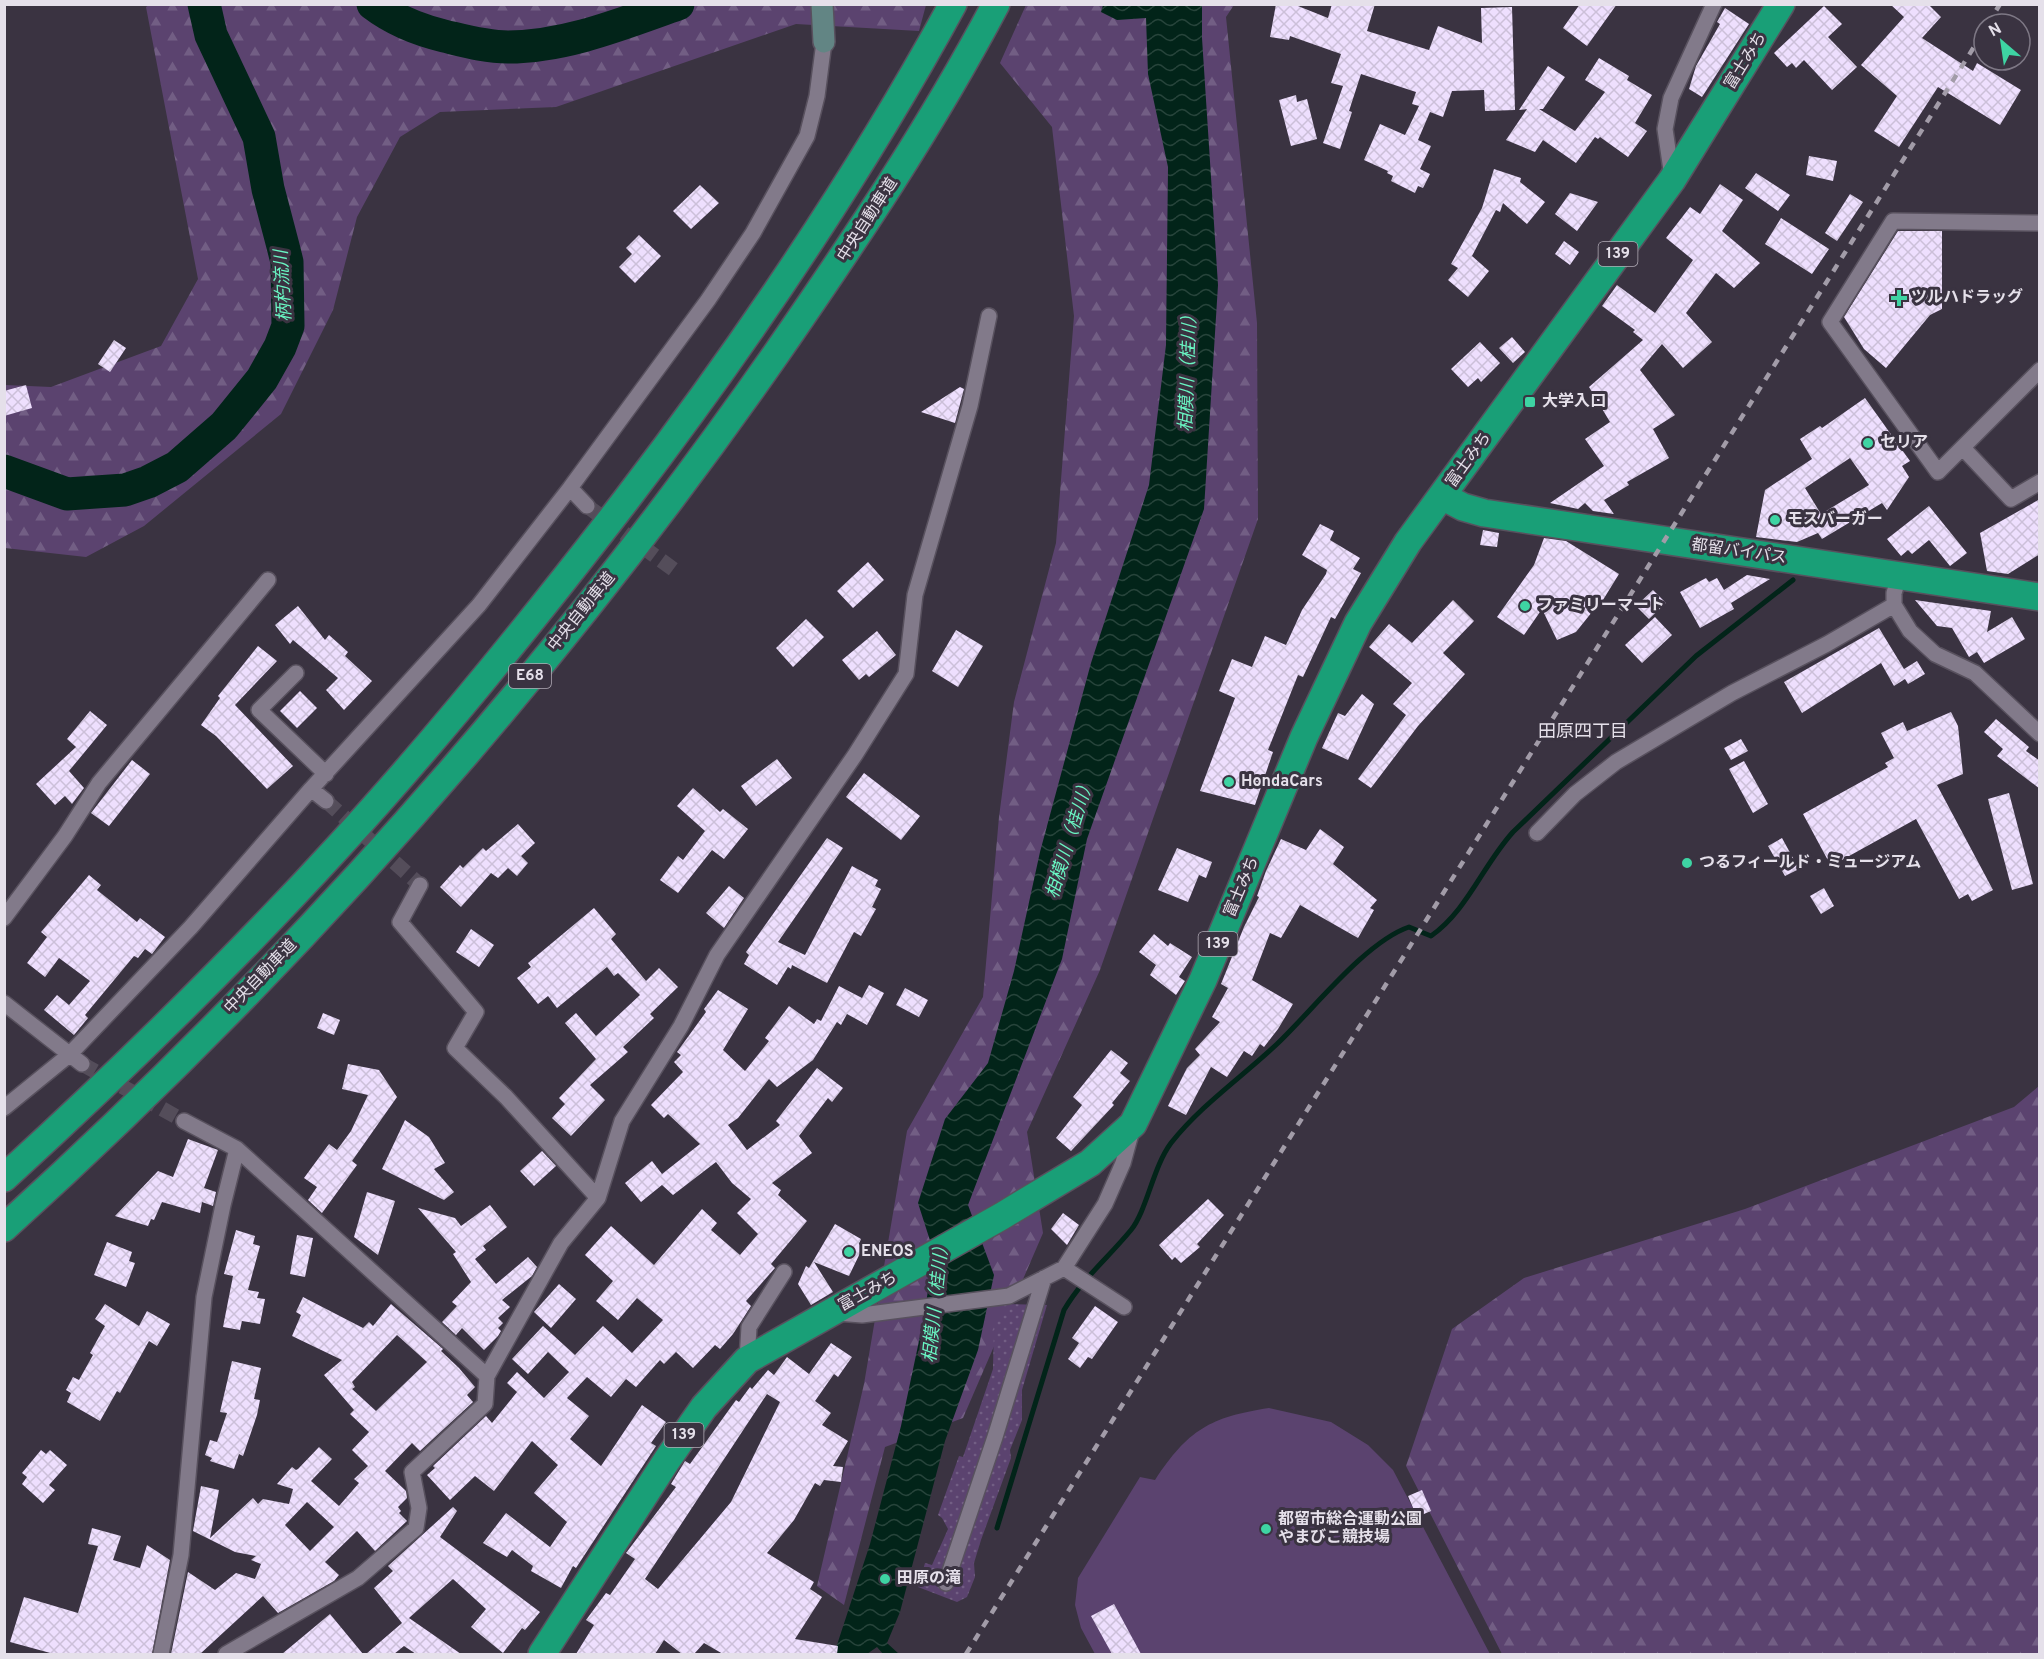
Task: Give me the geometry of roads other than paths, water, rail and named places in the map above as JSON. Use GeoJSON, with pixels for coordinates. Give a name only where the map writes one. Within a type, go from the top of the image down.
{"type":"FeatureCollection","features":[{"type":"Feature","properties":{"kind":"highway","name":"中央自動車道"},"geometry":{"type":"LineString","coordinates":[[4,1178],[205,985],[340,846],[471,694],[578,562],[696,409],[816,233],[882,129],[953,4]]}},
{"type":"Feature","properties":{"kind":"highway","name":"中央自動車道"},"geometry":{"type":"LineString","coordinates":[[4,1228],[70,1168],[231,1008],[349,885],[512,699],[606,584],[726,425],[858,236],[914,150],[996,4]]}},
{"type":"Feature","properties":{"kind":"highway","name":"富士みち"},"geometry":{"type":"LineString","coordinates":[[542,1654],[667,1460],[704,1407],[747,1360],[1002,1216],[1090,1163],[1133,1124],[1203,980],[1304,737],[1358,623],[1408,542],[1672,180],[1781,4]]}},
{"type":"Feature","properties":{"kind":"highway","name":"都留バイパス"},"geometry":{"type":"LineString","coordinates":[[1442,496],[1463,507],[1484,513],[2040,597]]}},
{"type":"Feature","properties":{"kind":"street"},"geometry":{"type":"LineString","coordinates":[[4,1108],[76,1059],[311,789],[479,605],[570,488],[708,300],[753,233],[807,136],[817,96],[824,42],[822,4]]}},
{"type":"Feature","properties":{"kind":"street"},"geometry":{"type":"LineString","coordinates":[[1672,180],[1665,129],[1671,98],[1714,4]]}},
{"type":"Feature","properties":{"kind":"street"},"geometry":{"type":"LineString","coordinates":[[2040,223],[1893,221],[1830,322],[1938,472],[2040,370]]}},
{"type":"Feature","properties":{"kind":"street"},"geometry":{"type":"LineString","coordinates":[[226,1654],[358,1578],[416,1528],[418,1508],[412,1472],[485,1404],[487,1376],[561,1243],[598,1198],[622,1120],[681,1026],[717,955],[855,755],[906,674],[915,595],[970,406],[989,316]]}},
{"type":"Feature","properties":{"kind":"street"},"geometry":{"type":"LineString","coordinates":[[1963,448],[2011,499],[2040,482]]}},
{"type":"Feature","properties":{"kind":"street"},"geometry":{"type":"LineString","coordinates":[[570,488],[588,506]]}},
{"type":"Feature","properties":{"kind":"street"},"geometry":{"type":"LineString","coordinates":[[1899,577],[1894,593],[1894,605],[1910,631],[1935,654],[1975,673],[2040,734]]}},
{"type":"Feature","properties":{"kind":"street"},"geometry":{"type":"LineString","coordinates":[[4,918],[65,836],[99,783],[268,580]]}},
{"type":"Feature","properties":{"kind":"street"},"geometry":{"type":"LineString","coordinates":[[1537,833],[1575,794],[1616,762],[1732,693],[1827,644],[1894,605]]}},
{"type":"Feature","properties":{"kind":"street"},"geometry":{"type":"LineString","coordinates":[[296,673],[259,710],[326,774]]}},
{"type":"Feature","properties":{"kind":"street"},"geometry":{"type":"LineString","coordinates":[[311,789],[326,801]]}},
{"type":"Feature","properties":{"kind":"street"},"geometry":{"type":"LineString","coordinates":[[420,885],[400,922],[476,1012],[455,1048],[506,1097],[598,1198]]}},
{"type":"Feature","properties":{"kind":"street"},"geometry":{"type":"LineString","coordinates":[[4,1003],[76,1059]]}},
{"type":"Feature","properties":{"kind":"street"},"geometry":{"type":"LineString","coordinates":[[184,1121],[237,1149],[487,1376]]}},
{"type":"Feature","properties":{"kind":"street"},"geometry":{"type":"LineString","coordinates":[[1075,1276],[1123,1163],[1133,1124]]}},
{"type":"Feature","properties":{"kind":"street"},"geometry":{"type":"LineString","coordinates":[[161,1654],[182,1555],[204,1297],[222,1205],[237,1149]]}},
{"type":"Feature","properties":{"kind":"street"},"geometry":{"type":"LineString","coordinates":[[747,1360],[749,1327],[784,1272]]}},
{"type":"Feature","properties":{"kind":"street"},"geometry":{"type":"LineString","coordinates":[[831,1313],[862,1315],[1009,1296],[1044,1278],[1075,1276],[1124,1307]]}},
{"type":"Feature","properties":{"kind":"street"},"geometry":{"type":"LineString","coordinates":[[946,1583],[995,1437],[1044,1278]]}},
{"type":"Feature","properties":{"kind":"water","name":"相模川（桂川）"},"geometry":{"type":"Polygon","coordinates":[[[1103,5],[1202,5],[1202,38],[1218,285],[1204,509],[1087,839],[1062,959],[968,1205],[994,1275],[978,1350],[945,1441],[900,1612],[887,1643],[899,1654],[883,1654],[877,1647],[867,1654],[834,1654],[870,1544],[901,1426],[923,1322],[934,1253],[918,1203],[945,1119],[988,1063],[1014,971],[1040,852],[1091,663],[1149,485],[1166,345],[1168,167],[1148,74],[1146,18],[1117,20],[1101,12],[1103,5]]]}},
{"type":"Feature","properties":{"kind":"waterway","name":"柄杓流川"},"geometry":{"type":"LineString","coordinates":[[4,471],[67,494],[125,490],[148,482],[177,467],[224,426],[262,379],[280,347],[288,326],[287,262],[268,189],[259,137],[211,35],[204,4]]}},
{"type":"Feature","properties":{"kind":"waterway","name":"柄杓流川"},"geometry":{"type":"LineString","coordinates":[[373,4],[398,20],[425,31],[476,43],[508,47],[551,43],[594,33],[678,4]]}},
{"type":"Feature","properties":{"kind":"waterway"},"geometry":{"type":"LineString","coordinates":[[997,1528],[1064,1310],[1079,1288],[1137,1222],[1159,1164],[1171,1143],[1195,1116],[1277,1044],[1357,962],[1375,947],[1409,927],[1431,936],[1444,926],[1465,901],[1513,832],[1696,656],[1793,580]]}},
{"type":"Feature","properties":{"kind":"tunnel"},"geometry":{"type":"LineString","coordinates":[[587,506],[677,572]]}},
{"type":"Feature","properties":{"kind":"tunnel"},"geometry":{"type":"LineString","coordinates":[[326,801],[420,885]]}},
{"type":"Feature","properties":{"kind":"tunnel"},"geometry":{"type":"LineString","coordinates":[[82,1064],[184,1121]]}},
{"type":"Feature","properties":{"kind":"railway"},"geometry":{"type":"LineString","coordinates":[[1995,12],[2000,4]]}},
{"type":"Feature","properties":{"kind":"railway"},"geometry":{"type":"LineString","coordinates":[[966,1654],[1972,50]]}},
{"type":"Feature","properties":{"kind":"place","name":"ツルハドラッグ"},"geometry":{"type":"Point","coordinates":[1899,298]}},
{"type":"Feature","properties":{"kind":"place","name":"大学入口"},"geometry":{"type":"Point","coordinates":[1530,402]}},
{"type":"Feature","properties":{"kind":"place","name":"セリア"},"geometry":{"type":"Point","coordinates":[1868,443]}},
{"type":"Feature","properties":{"kind":"place","name":"モスバーガー"},"geometry":{"type":"Point","coordinates":[1775,520]}},
{"type":"Feature","properties":{"kind":"place","name":"ファミリーマート"},"geometry":{"type":"Point","coordinates":[1525,606]}},
{"type":"Feature","properties":{"kind":"place","name":"HondaCars"},"geometry":{"type":"Point","coordinates":[1229,782]}},
{"type":"Feature","properties":{"kind":"place","name":"つるフィールド・ミュージアム"},"geometry":{"type":"Point","coordinates":[1687,863]}},
{"type":"Feature","properties":{"kind":"place","name":"ENEOS"},"geometry":{"type":"Point","coordinates":[849,1252]}},
{"type":"Feature","properties":{"kind":"place","name":"都留市総合運動公園 やまびこ競技場"},"geometry":{"type":"Point","coordinates":[1266,1529]}},
{"type":"Feature","properties":{"kind":"place","name":"田原の滝"},"geometry":{"type":"Point","coordinates":[885,1579]}},
{"type":"Feature","properties":{"kind":"district","name":"田原四丁目"},"geometry":{"type":"Point","coordinates":[1583,732]}}]}
